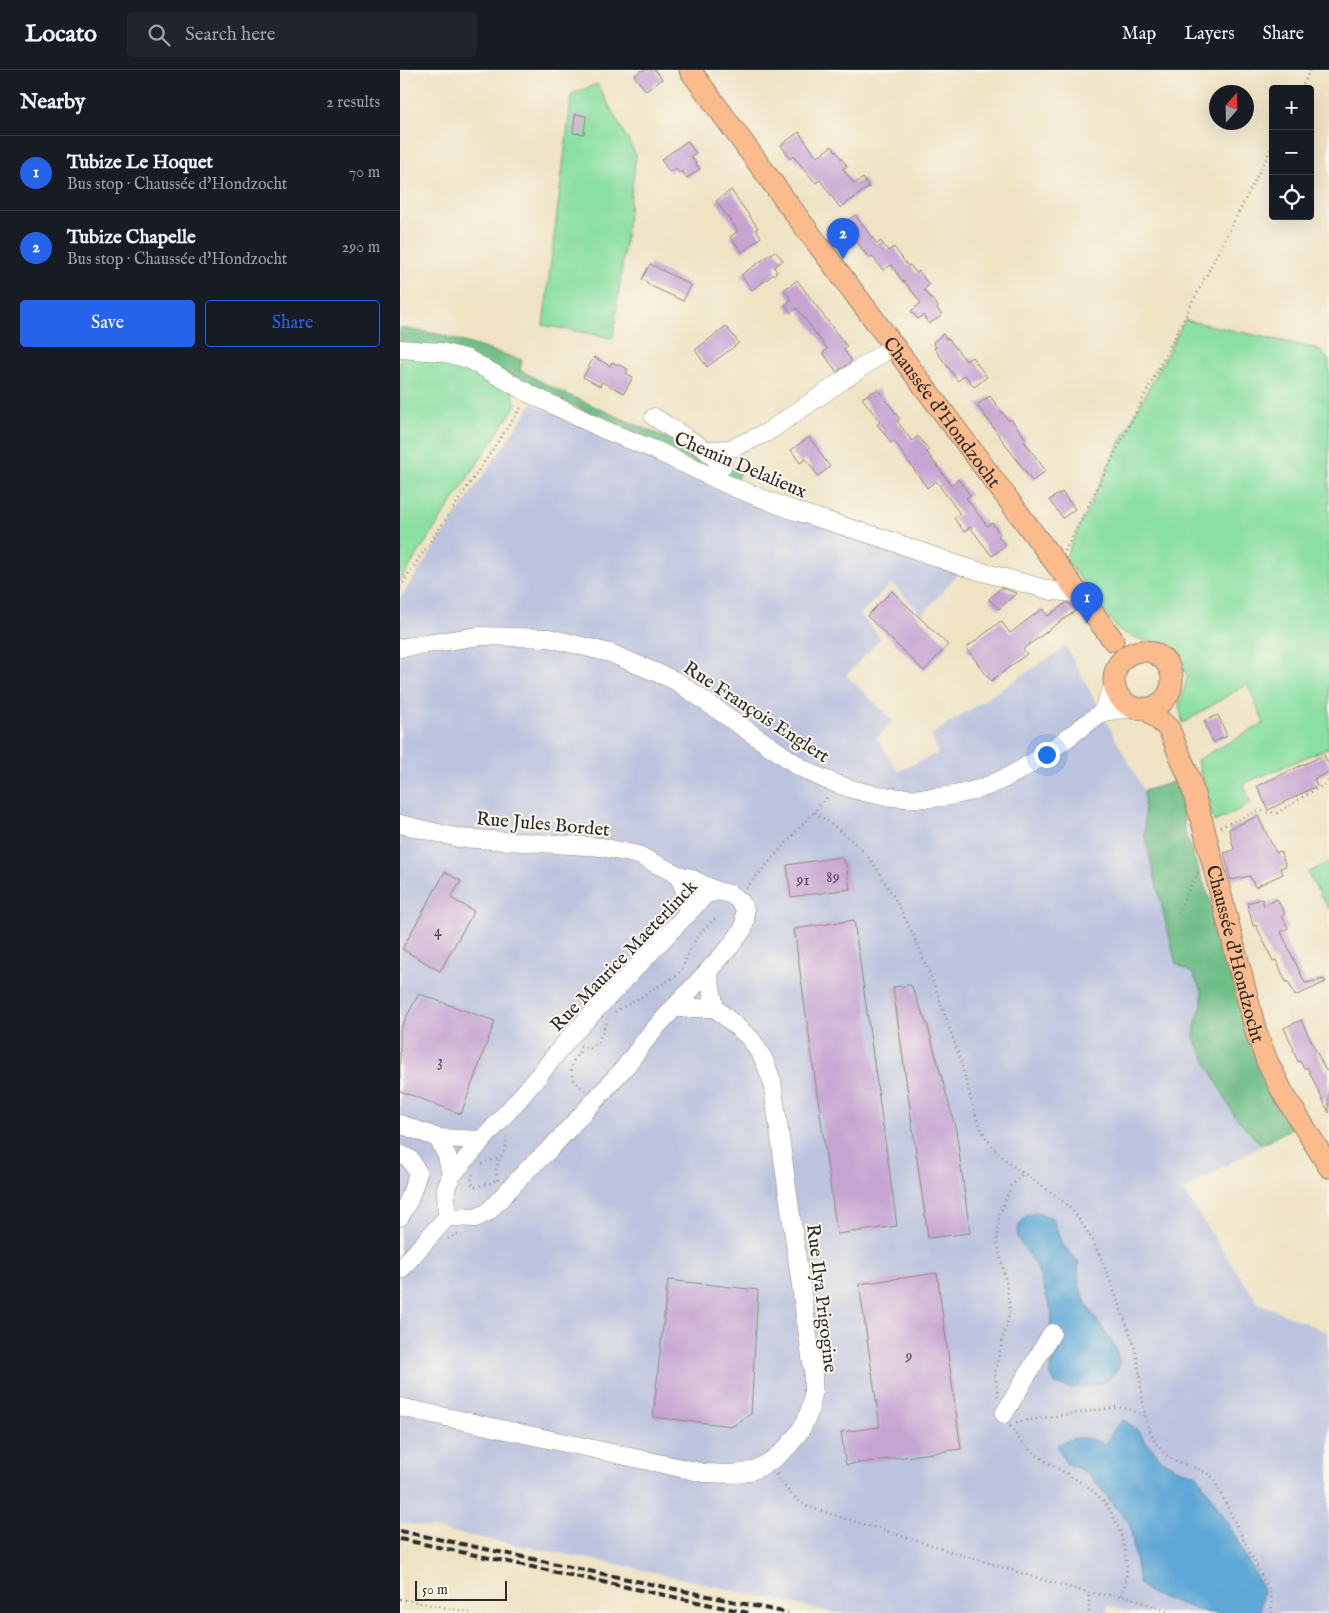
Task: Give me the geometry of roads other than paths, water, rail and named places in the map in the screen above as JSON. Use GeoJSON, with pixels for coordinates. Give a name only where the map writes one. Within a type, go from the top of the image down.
{"type":"FeatureCollection","features":[{"type":"Feature","properties":{"kind":"main road","name":"Chaussée d'Hondzocht"},"geometry":{"type":"LineString","coordinates":[[690,70],[1113,640]]}},
{"type":"Feature","properties":{"kind":"main road"},"geometry":{"type":"LineString","coordinates":[[1142,651],[1113,640],[1112,655],[1116,692],[1122,700],[1140,708],[1169,729],[1171,711],[1169,692]]}},
{"type":"Feature","properties":{"kind":"main road"},"geometry":{"type":"LineString","coordinates":[[1115,677],[1119,662],[1136,651],[1156,653],[1169,666],[1172,684],[1164,700],[1157,706],[1140,708]]}},
{"type":"Feature","properties":{"kind":"main road","name":"Chaussée d'Hondzocht"},"geometry":{"type":"LineString","coordinates":[[1169,729],[1190,780],[1256,1032],[1267,1061],[1283,1093],[1329,1167]]}},
{"type":"Feature","properties":{"kind":"street"},"geometry":{"type":"LineString","coordinates":[[706,450],[730,449],[766,433],[893,346]]}},
{"type":"Feature","properties":{"kind":"street","name":"Chemin Delalieux"},"geometry":{"type":"LineString","coordinates":[[400,349],[441,352],[468,359],[530,394],[605,430],[655,450],[735,488],[795,511],[885,539],[964,567],[1054,590],[1078,593]]}},
{"type":"Feature","properties":{"kind":"street"},"geometry":{"type":"LineString","coordinates":[[654,417],[706,450],[723,466]]}},
{"type":"Feature","properties":{"kind":"street","name":"Rue François Englert"},"geometry":{"type":"LineString","coordinates":[[400,648],[479,636],[549,638],[610,653],[676,681],[800,767],[821,779],[874,795],[922,798],[944,797],[982,788],[1029,766],[1102,712]]}},
{"type":"Feature","properties":{"kind":"street"},"geometry":{"type":"LineString","coordinates":[[1115,677],[1102,712],[1140,708]]}},
{"type":"Feature","properties":{"kind":"street","name":"Rue Jules Bordet"},"geometry":{"type":"LineString","coordinates":[[400,824],[419,830],[468,838],[602,847],[638,855],[678,875],[690,878],[717,891]]}},
{"type":"Feature","properties":{"kind":"street"},"geometry":{"type":"LineString","coordinates":[[678,875],[685,890],[688,914]]}},
{"type":"Feature","properties":{"kind":"street","name":"Rue Maurice Maeterlinck"},"geometry":{"type":"LineString","coordinates":[[451,1176],[525,1092],[576,1042],[705,895],[717,891],[730,894],[736,898],[745,910],[745,922],[743,929],[730,947],[708,971]]}},
{"type":"Feature","properties":{"kind":"street"},"geometry":{"type":"LineString","coordinates":[[674,1008],[715,1008],[708,971]]}},
{"type":"Feature","properties":{"kind":"street"},"geometry":{"type":"LineString","coordinates":[[447,1217],[476,1218],[488,1212],[503,1184],[596,1099],[708,971]]}},
{"type":"Feature","properties":{"kind":"street","name":"Rue Ilya Prigogine"},"geometry":{"type":"LineString","coordinates":[[400,1407],[704,1473],[773,1471],[786,1448],[801,1429],[813,1394],[813,1371],[772,1081],[764,1060],[751,1039],[715,1008]]}},
{"type":"Feature","properties":{"kind":"street"},"geometry":{"type":"LineString","coordinates":[[400,1124],[438,1138],[483,1140]]}},
{"type":"Feature","properties":{"kind":"street"},"geometry":{"type":"LineString","coordinates":[[400,1270],[447,1217],[446,1189],[451,1176],[447,1156],[438,1138]]}},
{"type":"Feature","properties":{"kind":"street"},"geometry":{"type":"LineString","coordinates":[[400,1154],[410,1159],[418,1173],[409,1200],[400,1217]]}},
{"type":"Feature","properties":{"kind":"street"},"geometry":{"type":"LineString","coordinates":[[1004,1414],[1052,1333]]}},
{"type":"Feature","properties":{"kind":"water"},"geometry":{"type":"Polygon","coordinates":[[[1037,1213],[1053,1218],[1061,1243],[1078,1261],[1079,1285],[1086,1304],[1116,1349],[1120,1364],[1109,1380],[1094,1385],[1071,1388],[1055,1384],[1050,1373],[1056,1337],[1050,1327],[1052,1313],[1037,1268],[1017,1237],[1019,1225],[1026,1216],[1037,1213]]]}},
{"type":"Feature","properties":{"kind":"water"},"geometry":{"type":"Polygon","coordinates":[[[1123,1420],[1135,1428],[1161,1459],[1176,1468],[1197,1475],[1229,1525],[1263,1590],[1260,1613],[1208,1613],[1151,1594],[1139,1583],[1130,1524],[1088,1473],[1065,1462],[1057,1445],[1076,1438],[1106,1444],[1115,1428],[1123,1420]]]}},
{"type":"Feature","properties":{"kind":"railway"},"geometry":{"type":"LineString","coordinates":[[400,1531],[788,1613]]}},
{"type":"Feature","properties":{"kind":"railway"},"geometry":{"type":"LineString","coordinates":[[400,1539],[749,1613]]}},
{"type":"Feature","properties":{"kind":"place","name":"Tubize Chapelle"},"geometry":{"type":"Point","coordinates":[843,259]}},
{"type":"Feature","properties":{"kind":"place","name":"Tubize Le Hoquet"},"geometry":{"type":"Point","coordinates":[1087,623]}}]}
